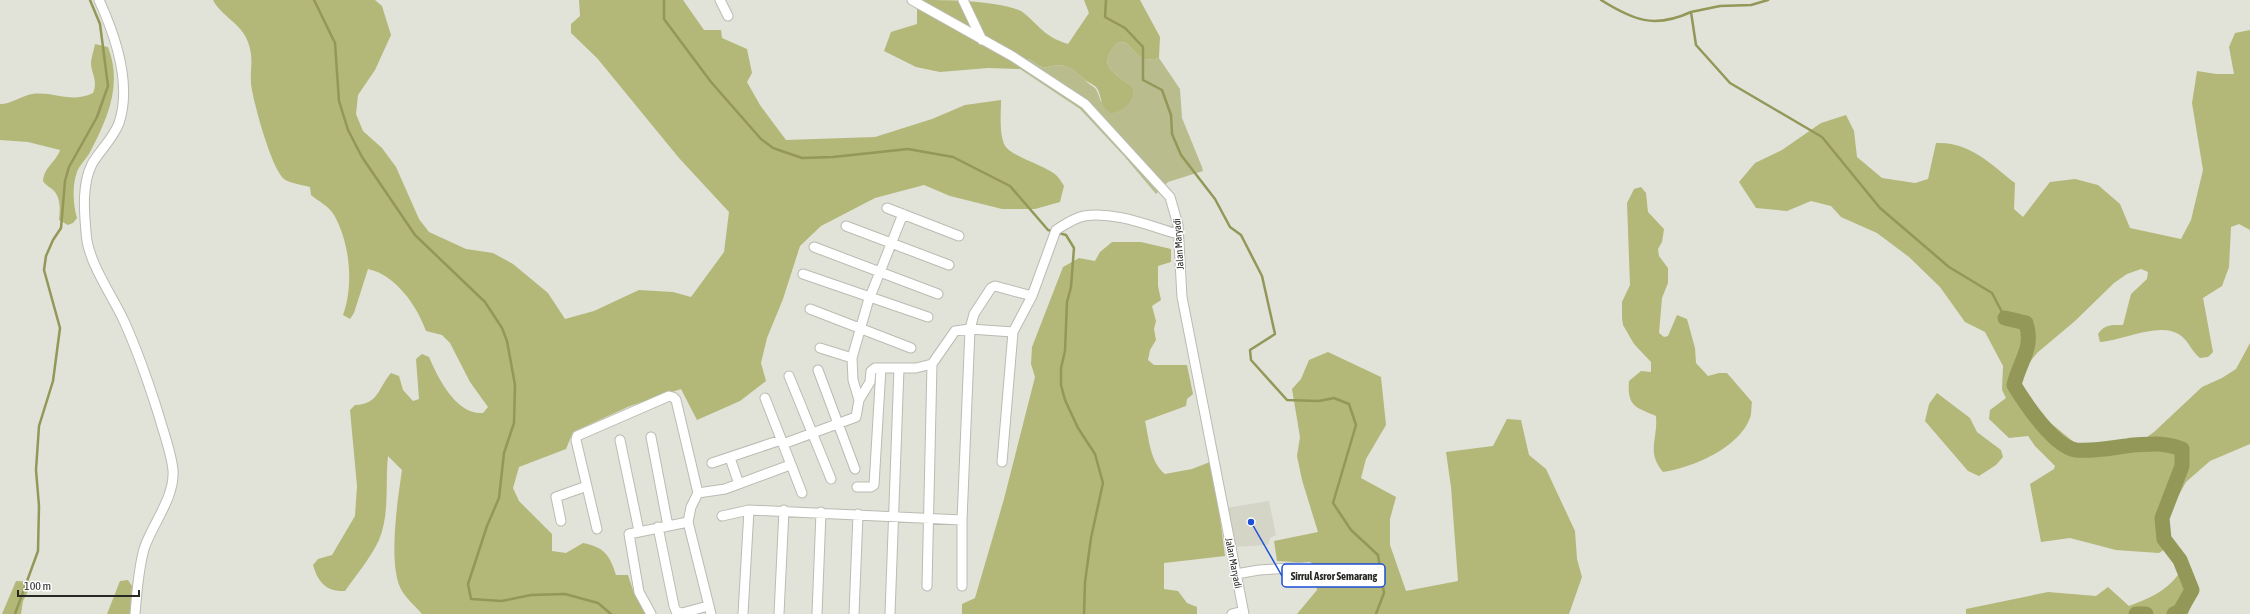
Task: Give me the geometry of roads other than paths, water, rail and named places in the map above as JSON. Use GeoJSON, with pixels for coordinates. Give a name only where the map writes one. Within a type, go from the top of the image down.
{"type":"FeatureCollection","features":[{"type":"Feature","properties":{"kind":"street"},"geometry":{"type":"LineString","coordinates":[[100,0],[113,36],[125,92],[118,124],[112,137],[92,164],[86,182],[87,243],[134,343],[162,427],[173,471],[172,485],[144,549],[138,576],[135,614]]}},
{"type":"Feature","properties":{"kind":"street"},"geometry":{"type":"LineString","coordinates":[[720,0],[728,16]]}},
{"type":"Feature","properties":{"kind":"street","name":"Jalan Maryadi"},"geometry":{"type":"LineString","coordinates":[[912,0],[1056,84],[1092,109],[1166,192],[1173,205],[1178,234],[1182,297],[1243,612]]}},
{"type":"Feature","properties":{"kind":"street"},"geometry":{"type":"LineString","coordinates":[[963,0],[982,40]]}},
{"type":"Feature","properties":{"kind":"street"},"geometry":{"type":"LineString","coordinates":[[887,208],[959,236]]}},
{"type":"Feature","properties":{"kind":"street"},"geometry":{"type":"LineString","coordinates":[[859,400],[853,380],[852,358],[870,297],[903,214]]}},
{"type":"Feature","properties":{"kind":"street"},"geometry":{"type":"LineString","coordinates":[[1002,462],[1013,332],[1032,296],[1054,232],[1074,219],[1094,216],[1140,222],[1178,234]]}},
{"type":"Feature","properties":{"kind":"street"},"geometry":{"type":"LineString","coordinates":[[846,226],[949,264]]}},
{"type":"Feature","properties":{"kind":"street"},"geometry":{"type":"LineString","coordinates":[[814,246],[938,294]]}},
{"type":"Feature","properties":{"kind":"street"},"geometry":{"type":"LineString","coordinates":[[803,274],[928,318]]}},
{"type":"Feature","properties":{"kind":"street"},"geometry":{"type":"LineString","coordinates":[[962,586],[962,520],[970,329],[974,314],[991,288],[995,286],[1032,296]]}},
{"type":"Feature","properties":{"kind":"street"},"geometry":{"type":"LineString","coordinates":[[810,309],[911,348]]}},
{"type":"Feature","properties":{"kind":"street"},"geometry":{"type":"LineString","coordinates":[[927,586],[932,364],[955,331],[970,329],[1013,332]]}},
{"type":"Feature","properties":{"kind":"street"},"geometry":{"type":"LineString","coordinates":[[820,348],[852,358]]}},
{"type":"Feature","properties":{"kind":"street"},"geometry":{"type":"LineString","coordinates":[[712,463],[782,442],[856,417],[859,400],[870,382],[871,371],[875,368],[916,368],[932,364]]}},
{"type":"Feature","properties":{"kind":"street"},"geometry":{"type":"LineString","coordinates":[[857,487],[871,487],[874,485],[881,368]]}},
{"type":"Feature","properties":{"kind":"street"},"geometry":{"type":"LineString","coordinates":[[890,614],[899,368]]}},
{"type":"Feature","properties":{"kind":"street"},"geometry":{"type":"LineString","coordinates":[[818,370],[855,469]]}},
{"type":"Feature","properties":{"kind":"street"},"geometry":{"type":"LineString","coordinates":[[789,376],[831,479]]}},
{"type":"Feature","properties":{"kind":"street"},"geometry":{"type":"LineString","coordinates":[[598,529],[576,440],[577,436],[669,396],[676,400],[698,493],[691,507],[688,522],[709,610],[683,613],[676,611],[658,527]]}},
{"type":"Feature","properties":{"kind":"street"},"geometry":{"type":"LineString","coordinates":[[765,398],[802,493]]}},
{"type":"Feature","properties":{"kind":"street"},"geometry":{"type":"LineString","coordinates":[[651,437],[668,526]]}},
{"type":"Feature","properties":{"kind":"street"},"geometry":{"type":"LineString","coordinates":[[620,440],[639,531]]}},
{"type":"Feature","properties":{"kind":"street"},"geometry":{"type":"LineString","coordinates":[[730,458],[739,484]]}},
{"type":"Feature","properties":{"kind":"street"},"geometry":{"type":"LineString","coordinates":[[698,493],[725,489],[790,465]]}},
{"type":"Feature","properties":{"kind":"street"},"geometry":{"type":"LineString","coordinates":[[561,521],[556,497],[587,486]]}},
{"type":"Feature","properties":{"kind":"street"},"geometry":{"type":"LineString","coordinates":[[722,516],[749,510],[784,510],[962,520]]}},
{"type":"Feature","properties":{"kind":"street"},"geometry":{"type":"LineString","coordinates":[[743,614],[749,510]]}},
{"type":"Feature","properties":{"kind":"street"},"geometry":{"type":"LineString","coordinates":[[779,614],[784,510]]}},
{"type":"Feature","properties":{"kind":"street"},"geometry":{"type":"LineString","coordinates":[[817,614],[821,512]]}},
{"type":"Feature","properties":{"kind":"street"},"geometry":{"type":"LineString","coordinates":[[854,614],[858,514]]}},
{"type":"Feature","properties":{"kind":"street"},"geometry":{"type":"LineString","coordinates":[[651,614],[639,592],[628,536],[630,533],[688,522]]}},
{"type":"Feature","properties":{"kind":"street"},"geometry":{"type":"LineString","coordinates":[[1236,574],[1259,570],[1309,567]]}},
{"type":"Feature","properties":{"kind":"street"},"geometry":{"type":"LineString","coordinates":[[1232,614],[1243,612]]}},
{"type":"Feature","properties":{"kind":"waterway"},"geometry":{"type":"LineString","coordinates":[[15,614],[38,551],[39,506],[36,470],[39,426],[53,381],[60,328],[44,270],[46,256],[53,240],[61,228],[65,181],[69,167],[97,117],[108,86],[100,24],[90,0]]}},
{"type":"Feature","properties":{"kind":"waterway"},"geometry":{"type":"LineString","coordinates":[[314,0],[335,43],[339,101],[348,130],[362,157],[415,235],[485,302],[502,328],[507,341],[515,385],[514,423],[504,453],[499,498],[487,526],[468,584],[471,599],[502,601],[531,595],[565,594],[598,603],[611,614]]}},
{"type":"Feature","properties":{"kind":"waterway"},"geometry":{"type":"LineString","coordinates":[[664,0],[664,19],[711,82],[761,139],[773,148],[802,158],[833,157],[908,149],[953,157],[1010,186],[1048,230],[1066,235],[1074,248],[1071,287],[1067,302],[1065,351],[1061,368],[1061,385],[1065,400],[1078,428],[1095,454],[1103,483],[1091,538],[1085,582],[1084,614]]}},
{"type":"Feature","properties":{"kind":"waterway"},"geometry":{"type":"LineString","coordinates":[[1106,0],[1105,17],[1125,28],[1143,47],[1143,80],[1162,90],[1171,115],[1172,134],[1181,155],[1215,199],[1230,227],[1241,235],[1262,276],[1275,334],[1250,350],[1251,360],[1287,400],[1319,401],[1334,398],[1349,404],[1356,425],[1333,503],[1351,530],[1378,555],[1384,593],[1376,614]]}},
{"type":"Feature","properties":{"kind":"waterway"},"geometry":{"type":"LineString","coordinates":[[1601,0],[1623,13],[1644,20],[1666,20],[1691,12]]}},
{"type":"Feature","properties":{"kind":"waterway"},"geometry":{"type":"LineString","coordinates":[[1768,0],[1751,5],[1720,6],[1691,12],[1696,45],[1730,83],[1822,137],[1880,208],[1949,267],[1992,293],[2005,318]]}},
{"type":"Feature","properties":{"kind":"waterway"},"geometry":{"type":"LineString","coordinates":[[2005,318],[2026,323],[2028,332],[2027,347],[2014,385],[2041,423],[2050,433],[2067,447],[2076,450],[2098,450],[2134,445],[2164,444],[2182,449],[2182,466],[2162,518],[2164,539],[2180,560],[2192,590],[2180,611],[2174,614]]}},
{"type":"Feature","properties":{"kind":"waterway"},"geometry":{"type":"LineString","coordinates":[[2136,614],[2146,614]]}},
{"type":"Feature","properties":{"kind":"place","name":"Sirrul Asror Semarang"},"geometry":{"type":"Point","coordinates":[1251,522]}}]}
